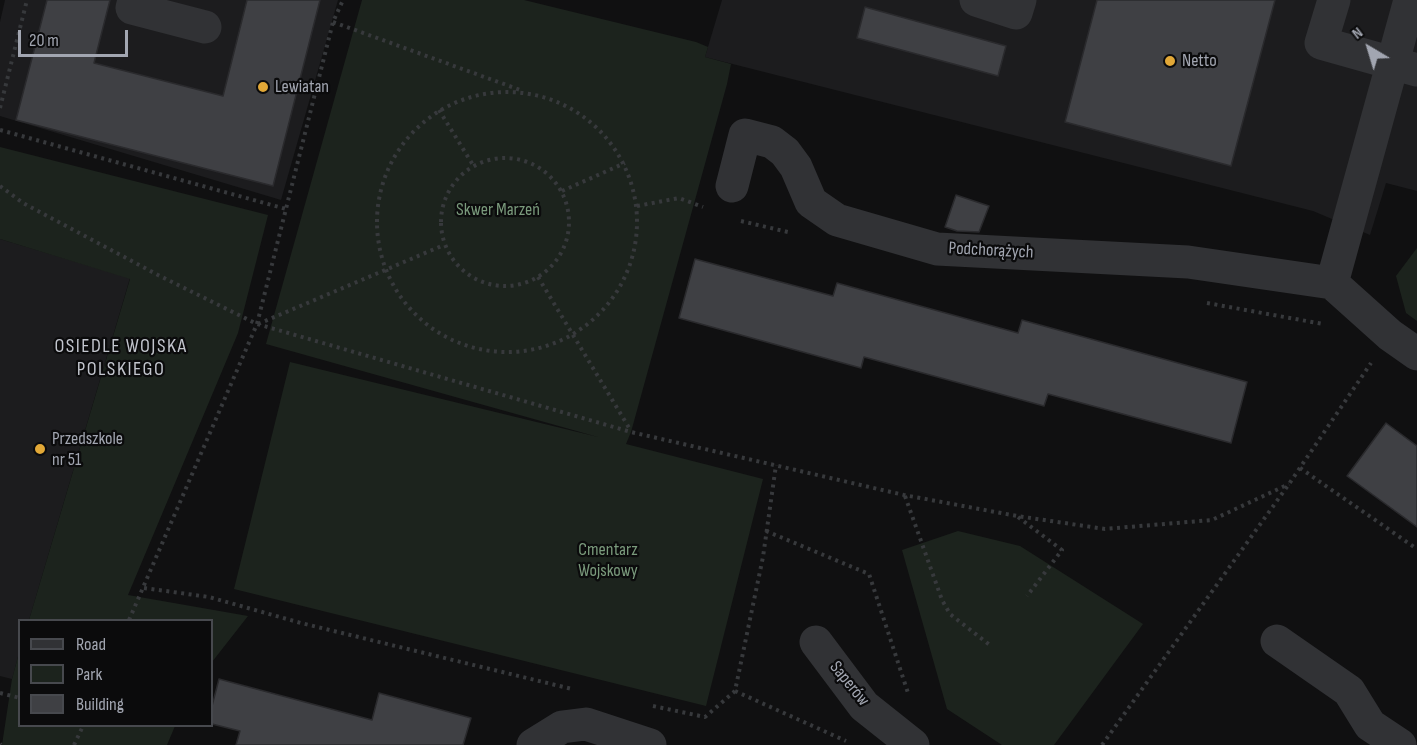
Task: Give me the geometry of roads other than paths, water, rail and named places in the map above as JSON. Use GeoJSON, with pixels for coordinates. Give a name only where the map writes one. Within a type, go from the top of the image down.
{"type":"FeatureCollection","features":[{"type":"Feature","properties":{"kind":"street"},"geometry":{"type":"LineString","coordinates":[[134,0],[132,8],[205,27]]}},
{"type":"Feature","properties":{"kind":"street"},"geometry":{"type":"LineString","coordinates":[[976,0],[1016,13],[1020,0]]}},
{"type":"Feature","properties":{"kind":"street"},"geometry":{"type":"LineString","coordinates":[[1334,0],[1321,43],[1405,67]]}},
{"type":"Feature","properties":{"kind":"street"},"geometry":{"type":"LineString","coordinates":[[1410,0],[1405,67],[1332,282],[1389,335],[1417,354]]}},
{"type":"Feature","properties":{"kind":"street","name":"Podchorążych"},"geometry":{"type":"LineString","coordinates":[[732,186],[746,135],[772,142],[785,152],[796,166],[811,202],[837,220],[937,249],[1188,262],[1332,282]]}},
{"type":"Feature","properties":{"kind":"street"},"geometry":{"type":"LineString","coordinates":[[1277,641],[1349,691],[1370,726],[1400,745]]}},
{"type":"Feature","properties":{"kind":"street","name":"Saperów"},"geometry":{"type":"LineString","coordinates":[[816,642],[864,706],[913,745]]}},
{"type":"Feature","properties":{"kind":"street"},"geometry":{"type":"LineString","coordinates":[[533,745],[562,727],[586,724],[650,745]]}},
{"type":"Feature","properties":{"kind":"place","name":"Netto"},"geometry":{"type":"Point","coordinates":[1170,61]}},
{"type":"Feature","properties":{"kind":"place","name":"Lewiatan"},"geometry":{"type":"Point","coordinates":[263,87]}},
{"type":"Feature","properties":{"kind":"place","name":"Przedszkole nr 51"},"geometry":{"type":"Point","coordinates":[40,449]}},
{"type":"Feature","properties":{"kind":"district","name":"OSIEDLE WOJSKA POLSKIEGO"},"geometry":{"type":"Point","coordinates":[121,358]}},
{"type":"Feature","properties":{"kind":"park label","name":"Skwer Marzeń"},"geometry":{"type":"Point","coordinates":[498,210]}},
{"type":"Feature","properties":{"kind":"park label","name":"Cmentarz Wojskowy"},"geometry":{"type":"Point","coordinates":[608,560]}}]}
